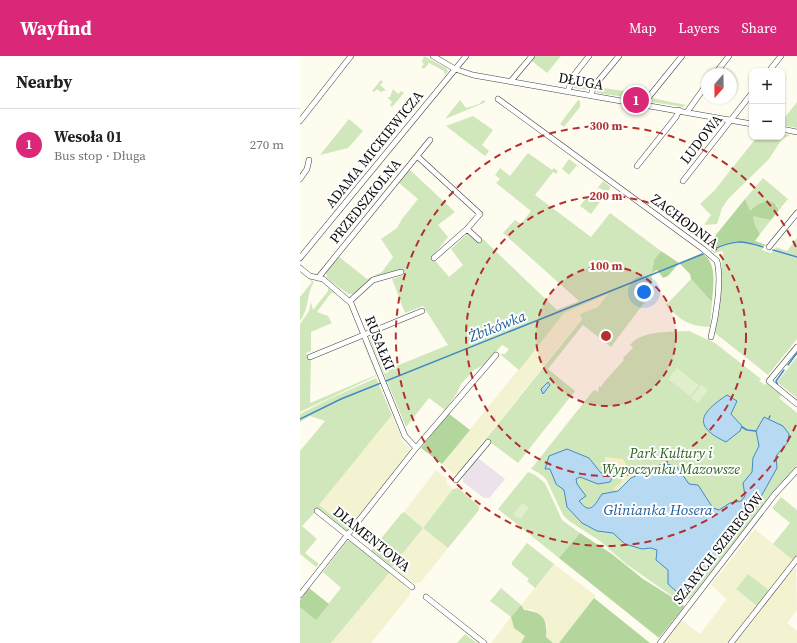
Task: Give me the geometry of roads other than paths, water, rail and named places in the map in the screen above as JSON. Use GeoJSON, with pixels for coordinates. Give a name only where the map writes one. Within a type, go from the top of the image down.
{"type":"FeatureCollection","features":[{"type":"Feature","properties":{"kind":"street"},"geometry":{"type":"LineString","coordinates":[[300,121],[351,56]]}},
{"type":"Feature","properties":{"kind":"street","name":"DŁUGA"},"geometry":{"type":"LineString","coordinates":[[433,56],[455,69],[473,74],[749,123]]}},
{"type":"Feature","properties":{"kind":"street","name":"ADAMA MICKIEWICZA"},"geometry":{"type":"LineString","coordinates":[[300,258],[466,56]]}},
{"type":"Feature","properties":{"kind":"street"},"geometry":{"type":"LineString","coordinates":[[511,81],[532,56]]}},
{"type":"Feature","properties":{"kind":"street"},"geometry":{"type":"LineString","coordinates":[[568,91],[574,75],[589,56]]}},
{"type":"Feature","properties":{"kind":"street"},"geometry":{"type":"LineString","coordinates":[[591,95],[594,86],[619,56]]}},
{"type":"Feature","properties":{"kind":"street"},"geometry":{"type":"LineString","coordinates":[[646,105],[648,98],[682,56]]}},
{"type":"Feature","properties":{"kind":"street"},"geometry":{"type":"LineString","coordinates":[[720,68],[729,56]]}},
{"type":"Feature","properties":{"kind":"street"},"geometry":{"type":"LineString","coordinates":[[771,68],[781,56]]}},
{"type":"Feature","properties":{"kind":"street"},"geometry":{"type":"LineString","coordinates":[[687,112],[701,92]]}},
{"type":"Feature","properties":{"kind":"street","name":"LUDOWA"},"geometry":{"type":"LineString","coordinates":[[683,181],[749,96]]}},
{"type":"Feature","properties":{"kind":"street","name":"ZACHODNIA"},"geometry":{"type":"LineString","coordinates":[[498,99],[703,249],[717,261],[719,277],[714,325],[711,337]]}},
{"type":"Feature","properties":{"kind":"street"},"geometry":{"type":"LineString","coordinates":[[638,166],[676,117],[679,110]]}},
{"type":"Feature","properties":{"kind":"street"},"geometry":{"type":"LineString","coordinates":[[785,130],[797,132]]}},
{"type":"Feature","properties":{"kind":"street","name":"PRZEDSZKOLNA"},"geometry":{"type":"LineString","coordinates":[[318,278],[430,140]]}},
{"type":"Feature","properties":{"kind":"street"},"geometry":{"type":"LineString","coordinates":[[416,156],[480,214],[468,228],[434,258]]}},
{"type":"Feature","properties":{"kind":"street"},"geometry":{"type":"LineString","coordinates":[[300,179],[307,169],[309,160]]}},
{"type":"Feature","properties":{"kind":"street"},"geometry":{"type":"LineString","coordinates":[[769,248],[797,213]]}},
{"type":"Feature","properties":{"kind":"street"},"geometry":{"type":"LineString","coordinates":[[468,228],[479,240]]}},
{"type":"Feature","properties":{"kind":"street","name":"RUSAŁKI"},"geometry":{"type":"LineString","coordinates":[[300,268],[310,276],[323,280],[350,302],[405,436],[416,448]]}},
{"type":"Feature","properties":{"kind":"street"},"geometry":{"type":"LineString","coordinates":[[350,302],[373,280],[401,272]]}},
{"type":"Feature","properties":{"kind":"street"},"geometry":{"type":"LineString","coordinates":[[310,357],[422,311]]}},
{"type":"Feature","properties":{"kind":"street"},"geometry":{"type":"LineString","coordinates":[[797,346],[769,382],[797,404]]}},
{"type":"Feature","properties":{"kind":"street"},"geometry":{"type":"LineString","coordinates":[[300,595],[416,448],[496,355]]}},
{"type":"Feature","properties":{"kind":"street"},"geometry":{"type":"LineString","coordinates":[[456,480],[488,442]]}},
{"type":"Feature","properties":{"kind":"street","name":"SZARYCH SZEREGÓW"},"geometry":{"type":"LineString","coordinates":[[660,643],[771,500],[797,470]]}},
{"type":"Feature","properties":{"kind":"street","name":"DIAMENTOWA"},"geometry":{"type":"LineString","coordinates":[[317,511],[412,587]]}},
{"type":"Feature","properties":{"kind":"street"},"geometry":{"type":"LineString","coordinates":[[731,643],[797,559]]}},
{"type":"Feature","properties":{"kind":"street"},"geometry":{"type":"LineString","coordinates":[[426,598],[484,643]]}},
{"type":"Feature","properties":{"kind":"water"},"geometry":{"type":"Polygon","coordinates":[[[548,382],[550,385],[543,394],[541,389],[548,382]]]}},
{"type":"Feature","properties":{"kind":"water"},"geometry":{"type":"Polygon","coordinates":[[[727,395],[737,401],[731,414],[742,426],[740,431],[726,442],[708,430],[704,425],[704,419],[711,408],[727,395]]]}},
{"type":"Feature","properties":{"kind":"water","name":"Glinianka Hosera"},"geometry":{"type":"Polygon","coordinates":[[[764,417],[783,426],[789,434],[788,442],[776,456],[777,468],[753,511],[729,543],[692,587],[681,593],[678,593],[668,584],[668,570],[656,560],[657,550],[651,548],[642,549],[625,544],[613,533],[597,531],[582,523],[567,507],[564,490],[556,484],[550,469],[545,469],[549,456],[567,449],[589,458],[601,473],[613,476],[610,482],[598,484],[580,477],[576,479],[577,484],[586,496],[579,501],[584,507],[589,508],[594,506],[602,494],[618,491],[631,478],[664,463],[677,467],[689,484],[698,485],[713,508],[719,510],[730,503],[741,501],[745,496],[743,483],[752,472],[753,458],[759,446],[756,431],[764,417]]]}},
{"type":"Feature","properties":{"kind":"waterway","name":"Żbikówka"},"geometry":{"type":"LineString","coordinates":[[712,250],[726,244],[737,242],[749,243],[763,247]]}},
{"type":"Feature","properties":{"kind":"waterway","name":"Żbikówka"},"geometry":{"type":"LineString","coordinates":[[773,250],[797,257]]}},
{"type":"Feature","properties":{"kind":"waterway","name":"Żbikówka"},"geometry":{"type":"LineString","coordinates":[[300,419],[341,399],[703,254]]}},
{"type":"Feature","properties":{"kind":"waterway"},"geometry":{"type":"LineString","coordinates":[[788,365],[797,353]]}},
{"type":"Feature","properties":{"kind":"waterway"},"geometry":{"type":"LineString","coordinates":[[778,386],[776,381],[784,370]]}},
{"type":"Feature","properties":{"kind":"waterway"},"geometry":{"type":"LineString","coordinates":[[742,427],[747,430],[756,431]]}},
{"type":"Feature","properties":{"kind":"place","name":"Wesoła 01"},"geometry":{"type":"Point","coordinates":[636,100]}},
{"type":"Feature","properties":{"kind":"park label","name":"Park Kultury i Wypoczynku Mazowsze"},"geometry":{"type":"Point","coordinates":[671,462]}}]}
